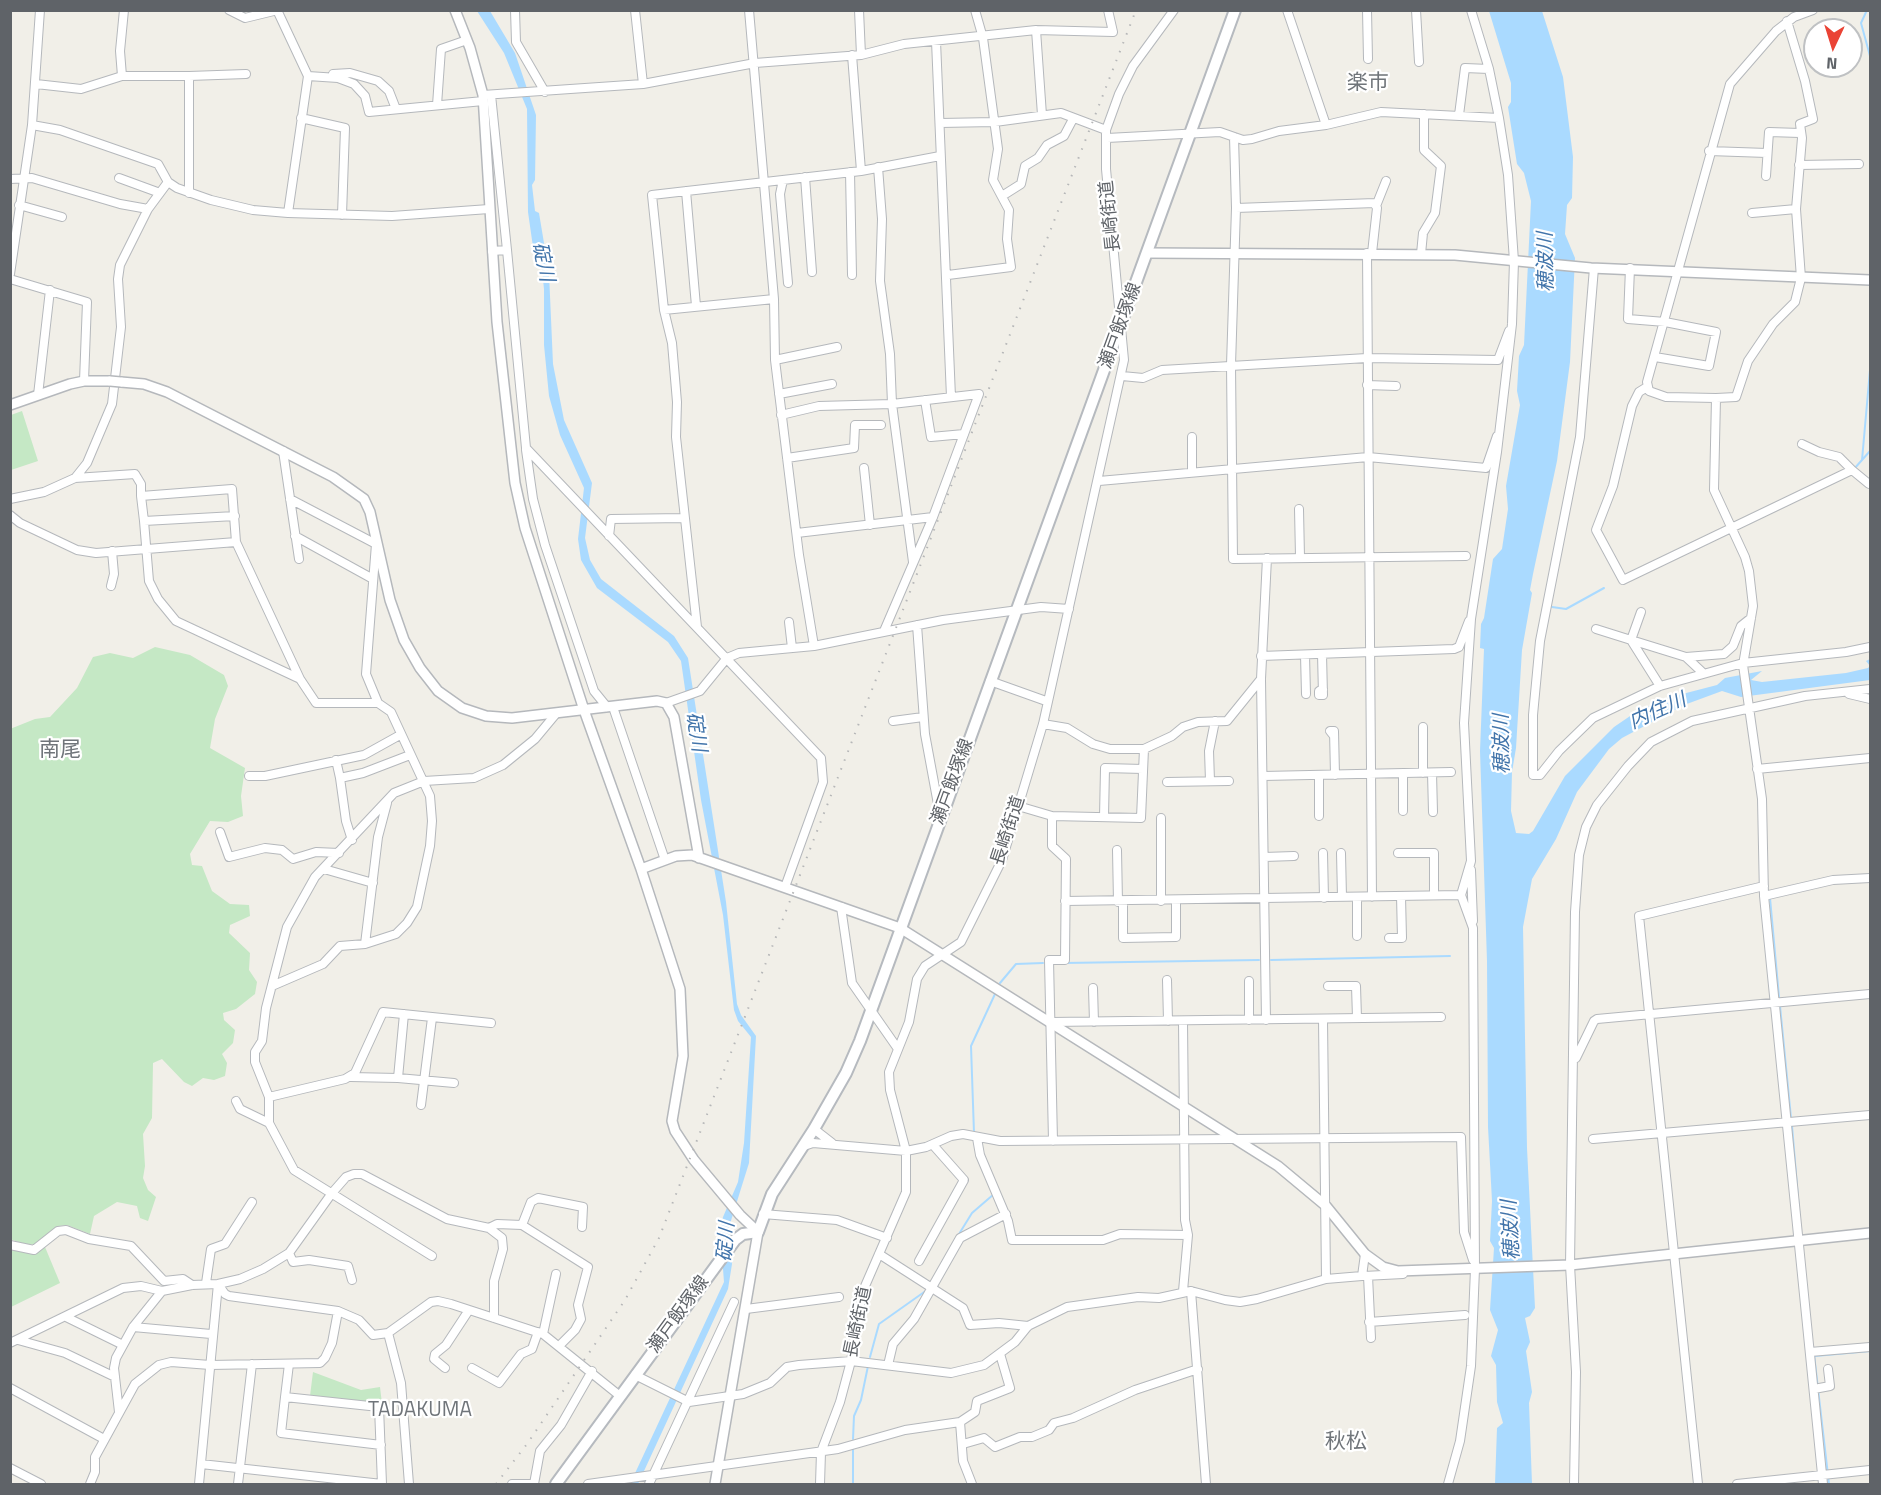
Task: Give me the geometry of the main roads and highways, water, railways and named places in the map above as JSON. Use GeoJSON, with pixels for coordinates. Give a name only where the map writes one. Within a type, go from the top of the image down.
{"type":"FeatureCollection","features":[{"type":"Feature","properties":{"kind":"main road","name":"瀬戸飯塚線"},"geometry":{"type":"LineString","coordinates":[[556,1485],[735,1240],[743,1234],[758,1232],[772,1194],[814,1130],[846,1073],[870,1013],[1235,10]]}},
{"type":"Feature","properties":{"kind":"water","name":"碇川"},"geometry":{"type":"Polygon","coordinates":[[[477,11],[490,11],[515,53],[536,115],[535,180],[532,185],[535,211],[539,213],[549,273],[553,364],[564,420],[592,483],[585,538],[590,560],[601,579],[674,636],[688,658],[726,902],[737,1004],[741,1015],[756,1036],[749,1163],[729,1227],[732,1264],[728,1289],[638,1484],[630,1484],[724,1282],[720,1230],[738,1182],[744,1143],[751,1037],[738,1021],[734,1010],[723,915],[701,800],[681,661],[668,642],[597,588],[581,560],[578,539],[584,488],[560,435],[549,396],[544,345],[544,289],[541,261],[534,254],[528,212],[527,109],[504,53],[477,11]]]}},
{"type":"Feature","properties":{"kind":"water"},"geometry":{"type":"Polygon","coordinates":[[[1489,11],[1542,11],[1563,77],[1573,157],[1572,198],[1567,205],[1565,234],[1575,258],[1570,362],[1557,461],[1530,590],[1532,593],[1522,650],[1516,748],[1512,772],[1511,811],[1516,833],[1529,834],[1533,831],[1565,776],[1614,727],[1636,712],[1667,698],[1717,685],[1725,678],[1762,671],[1751,680],[1762,682],[1846,673],[1870,666],[1870,680],[1741,697],[1722,691],[1684,705],[1622,738],[1609,749],[1577,792],[1556,839],[1532,879],[1523,927],[1527,1148],[1535,1308],[1530,1316],[1525,1318],[1530,1342],[1526,1351],[1532,1392],[1529,1403],[1532,1484],[1495,1484],[1497,1428],[1503,1423],[1497,1402],[1496,1365],[1491,1356],[1498,1330],[1490,1310],[1494,1248],[1490,1241],[1492,1201],[1488,1127],[1487,961],[1480,751],[1484,649],[1480,648],[1481,624],[1484,618],[1493,559],[1502,549],[1508,509],[1506,486],[1520,405],[1517,391],[1519,356],[1524,345],[1531,201],[1524,173],[1517,164],[1508,107],[1511,102],[1511,83],[1489,11]]]}},
{"type":"Feature","properties":{"kind":"waterway"},"geometry":{"type":"LineString","coordinates":[[1867,10],[1861,23],[1870,56]]}},
{"type":"Feature","properties":{"kind":"waterway"},"geometry":{"type":"LineString","coordinates":[[1862,460],[1870,370]]}},
{"type":"Feature","properties":{"kind":"waterway"},"geometry":{"type":"LineString","coordinates":[[1854,469],[1870,451]]}},
{"type":"Feature","properties":{"kind":"waterway"},"geometry":{"type":"LineString","coordinates":[[1552,607],[1566,609],[1604,588]]}},
{"type":"Feature","properties":{"kind":"waterway"},"geometry":{"type":"LineString","coordinates":[[1770,898],[1779,997]]}},
{"type":"Feature","properties":{"kind":"waterway"},"geometry":{"type":"LineString","coordinates":[[1271,960],[1450,956]]}},
{"type":"Feature","properties":{"kind":"waterway"},"geometry":{"type":"LineString","coordinates":[[1064,963],[1259,960]]}},
{"type":"Feature","properties":{"kind":"waterway"},"geometry":{"type":"LineString","coordinates":[[1000,983],[1016,964],[1043,963]]}},
{"type":"Feature","properties":{"kind":"waterway"},"geometry":{"type":"LineString","coordinates":[[974,1133],[971,1046],[995,994]]}},
{"type":"Feature","properties":{"kind":"waterway"},"geometry":{"type":"LineString","coordinates":[[1780,1006],[1791,1118]]}},
{"type":"Feature","properties":{"kind":"waterway"},"geometry":{"type":"LineString","coordinates":[[1792,1126],[1800,1222]]}},
{"type":"Feature","properties":{"kind":"waterway"},"geometry":{"type":"LineString","coordinates":[[959,1234],[972,1213],[994,1194]]}},
{"type":"Feature","properties":{"kind":"waterway"},"geometry":{"type":"LineString","coordinates":[[870,1357],[879,1324],[927,1290]]}},
{"type":"Feature","properties":{"kind":"waterway"},"geometry":{"type":"LineString","coordinates":[[1815,1356],[1870,1351]]}},
{"type":"Feature","properties":{"kind":"waterway"},"geometry":{"type":"LineString","coordinates":[[1814,1354],[1829,1484]]}},
{"type":"Feature","properties":{"kind":"waterway"},"geometry":{"type":"LineString","coordinates":[[853,1439],[854,1416],[861,1400],[868,1366]]}},
{"type":"Feature","properties":{"kind":"waterway"},"geometry":{"type":"LineString","coordinates":[[853,1446],[853,1484]]}},
{"type":"Feature","properties":{"kind":"railway"},"geometry":{"type":"LineString","coordinates":[[496,1484],[527,1444],[625,1300],[659,1238],[1136,10]]}},
{"type":"Feature","properties":{"kind":"district","name":"楽市"},"geometry":{"type":"Point","coordinates":[1368,84]}},
{"type":"Feature","properties":{"kind":"district","name":"南尾"},"geometry":{"type":"Point","coordinates":[60,751]}},
{"type":"Feature","properties":{"kind":"district","name":"TADAKUMA"},"geometry":{"type":"Point","coordinates":[420,1411]}},
{"type":"Feature","properties":{"kind":"district","name":"秋松"},"geometry":{"type":"Point","coordinates":[1346,1443]}},
{"type":"Feature","properties":{"kind":"water label","name":"穂波川"},"geometry":{"type":"Point","coordinates":[1547,262]}},
{"type":"Feature","properties":{"kind":"water label","name":"内住川"},"geometry":{"type":"Point","coordinates":[1658,712]}},
{"type":"Feature","properties":{"kind":"water label","name":"穂波川"},"geometry":{"type":"Point","coordinates":[1503,744]}},
{"type":"Feature","properties":{"kind":"water label","name":"穂波川"},"geometry":{"type":"Point","coordinates":[1512,1230]}}]}
